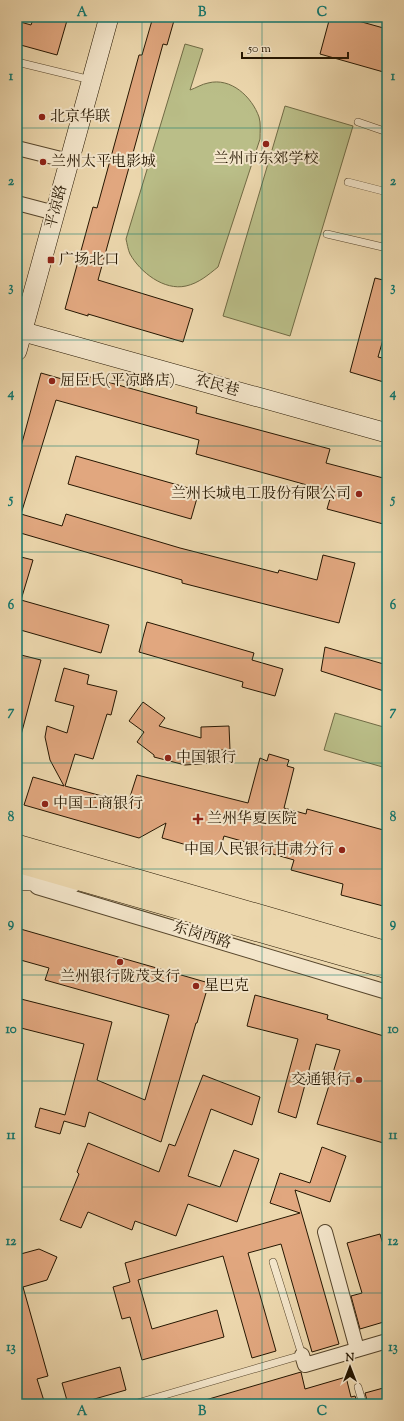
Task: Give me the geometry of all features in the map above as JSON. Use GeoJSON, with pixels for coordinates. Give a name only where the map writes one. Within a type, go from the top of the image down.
{"type":"FeatureCollection","features":[{"type":"Feature","properties":{"kind":"main road"},"geometry":{"type":"LineString","coordinates":[[17,832],[101,879]]}},
{"type":"Feature","properties":{"kind":"main road","name":"东岗西路"},"geometry":{"type":"LineString","coordinates":[[17,846],[101,879],[387,968]]}},
{"type":"Feature","properties":{"kind":"main road","name":"东岗西路"},"geometry":{"type":"LineString","coordinates":[[17,862],[101,879],[387,952]]}},
{"type":"Feature","properties":{"kind":"street","name":"平凉路"},"geometry":{"type":"LineString","coordinates":[[17,351],[20,331],[55,213],[109,17]]}},
{"type":"Feature","properties":{"kind":"street"},"geometry":{"type":"LineString","coordinates":[[17,148],[69,161]]}},
{"type":"Feature","properties":{"kind":"street"},"geometry":{"type":"LineString","coordinates":[[17,203],[55,213]]}},
{"type":"Feature","properties":{"kind":"street","name":"农民巷"},"geometry":{"type":"LineString","coordinates":[[20,331],[387,433]]}},
{"type":"Feature","properties":{"kind":"street"},"geometry":{"type":"LineString","coordinates":[[17,881],[101,879]]}},
{"type":"Feature","properties":{"kind":"street","name":"东岗西路"},"geometry":{"type":"LineString","coordinates":[[17,881],[387,992]]}},
{"type":"Feature","properties":{"kind":"street"},"geometry":{"type":"LineString","coordinates":[[325,1232],[357,1349]]}},
{"type":"Feature","properties":{"kind":"street"},"geometry":{"type":"LineString","coordinates":[[302,1355],[305,1364],[387,1341]]}},
{"type":"Feature","properties":{"kind":"lane"},"geometry":{"type":"LineString","coordinates":[[17,62],[91,80]]}},
{"type":"Feature","properties":{"kind":"lane"},"geometry":{"type":"LineString","coordinates":[[358,122],[387,132]]}},
{"type":"Feature","properties":{"kind":"lane"},"geometry":{"type":"LineString","coordinates":[[348,182],[387,192]]}},
{"type":"Feature","properties":{"kind":"lane"},"geometry":{"type":"LineString","coordinates":[[327,234],[387,248]]}},
{"type":"Feature","properties":{"kind":"lane"},"geometry":{"type":"LineString","coordinates":[[134,1404],[302,1355],[273,1262]]}},
{"type":"Feature","properties":{"kind":"lane"},"geometry":{"type":"LineString","coordinates":[[358,1387],[363,1404]]}},
{"type":"Feature","properties":{"kind":"green space"},"geometry":{"type":"Polygon","coordinates":[[[185,44],[203,49],[190,90],[206,84],[217,82],[225,83],[240,90],[251,102],[259,117],[260,139],[218,267],[195,283],[178,287],[161,283],[146,273],[134,261],[128,249],[126,239],[185,44]]]}},
{"type":"Feature","properties":{"kind":"green space"},"geometry":{"type":"Polygon","coordinates":[[[285,106],[353,126],[290,336],[223,316],[285,106]]]}},
{"type":"Feature","properties":{"kind":"green space"},"geometry":{"type":"Polygon","coordinates":[[[335,713],[387,728],[386,768],[324,750],[335,713]]]}},
{"type":"Feature","properties":{"kind":"building"},"geometry":{"type":"Polygon","coordinates":[[[34,17],[68,17],[57,55],[17,44],[17,21],[31,25],[34,17]]]}},
{"type":"Feature","properties":{"kind":"building"},"geometry":{"type":"Polygon","coordinates":[[[153,17],[175,17],[167,45],[163,44],[98,280],[193,309],[183,342],[88,314],[88,316],[65,309],[93,207],[97,208],[139,55],[142,55],[153,17]]]}},
{"type":"Feature","properties":{"kind":"building"},"geometry":{"type":"Polygon","coordinates":[[[330,17],[344,17],[387,29],[387,73],[320,54],[330,17]]]}},
{"type":"Feature","properties":{"kind":"building"},"geometry":{"type":"Polygon","coordinates":[[[375,278],[387,281],[387,326],[378,357],[387,359],[387,383],[350,372],[375,278]]]}},
{"type":"Feature","properties":{"kind":"building"},"geometry":{"type":"Polygon","coordinates":[[[41,373],[76,383],[79,374],[197,407],[196,413],[330,449],[326,463],[387,479],[387,525],[327,509],[332,492],[196,454],[199,440],[56,400],[21,514],[62,526],[66,514],[180,548],[278,573],[279,570],[317,580],[323,555],[355,563],[339,623],[182,583],[182,580],[17,532],[17,461],[41,373]]]}},
{"type":"Feature","properties":{"kind":"building"},"geometry":{"type":"Polygon","coordinates":[[[76,456],[199,491],[191,519],[68,484],[76,456]]]}},
{"type":"Feature","properties":{"kind":"building"},"geometry":{"type":"Polygon","coordinates":[[[17,556],[33,560],[21,600],[109,625],[101,653],[17,629],[17,556]]]}},
{"type":"Feature","properties":{"kind":"building"},"geometry":{"type":"Polygon","coordinates":[[[147,622],[254,653],[252,660],[283,669],[275,696],[242,687],[243,682],[139,652],[147,622]]]}},
{"type":"Feature","properties":{"kind":"building"},"geometry":{"type":"Polygon","coordinates":[[[325,647],[387,665],[387,692],[321,671],[325,647]]]}},
{"type":"Feature","properties":{"kind":"building"},"geometry":{"type":"Polygon","coordinates":[[[17,654],[41,660],[21,735],[17,734],[17,654]]]}},
{"type":"Feature","properties":{"kind":"building"},"geometry":{"type":"Polygon","coordinates":[[[64,668],[89,675],[87,684],[117,691],[111,715],[107,714],[93,759],[75,754],[65,786],[128,803],[137,775],[248,803],[260,758],[267,761],[269,754],[289,760],[287,766],[294,768],[284,808],[306,814],[307,809],[387,831],[387,907],[341,895],[343,884],[291,870],[294,860],[248,847],[249,843],[224,836],[219,854],[162,838],[166,823],[139,838],[24,805],[33,777],[64,786],[50,760],[45,737],[47,726],[67,733],[74,706],[55,701],[64,668]]]}},
{"type":"Feature","properties":{"kind":"building"},"geometry":{"type":"Polygon","coordinates":[[[143,702],[165,718],[159,726],[201,738],[201,727],[229,726],[230,750],[211,750],[213,763],[185,765],[154,757],[154,755],[137,742],[144,732],[129,721],[143,702]]]}},
{"type":"Feature","properties":{"kind":"building"},"geometry":{"type":"Polygon","coordinates":[[[17,928],[209,983],[161,1142],[89,1112],[85,1127],[64,1121],[60,1134],[35,1127],[40,1108],[65,1115],[84,1044],[17,1027],[17,998],[112,1022],[97,1080],[145,1100],[169,1015],[45,980],[49,968],[17,959],[17,928]]]}},
{"type":"Feature","properties":{"kind":"building"},"geometry":{"type":"Polygon","coordinates":[[[255,995],[328,1015],[327,1019],[387,1037],[387,1144],[317,1124],[340,1050],[316,1044],[296,1118],[278,1112],[298,1039],[247,1026],[255,995]]]}},
{"type":"Feature","properties":{"kind":"building"},"geometry":{"type":"Polygon","coordinates":[[[203,1075],[260,1097],[252,1125],[211,1109],[188,1176],[220,1187],[234,1150],[259,1159],[237,1222],[188,1204],[176,1236],[135,1221],[132,1230],[88,1212],[81,1228],[60,1220],[79,1174],[77,1172],[88,1143],[159,1172],[169,1144],[175,1146],[203,1075]]]}},
{"type":"Feature","properties":{"kind":"building"},"geometry":{"type":"Polygon","coordinates":[[[322,1147],[346,1156],[330,1202],[295,1190],[339,1344],[312,1352],[281,1244],[248,1253],[276,1351],[252,1358],[223,1256],[138,1280],[152,1329],[217,1310],[224,1337],[142,1360],[130,1317],[122,1319],[113,1287],[130,1282],[125,1263],[300,1213],[270,1203],[280,1173],[310,1183],[322,1147]]]}},
{"type":"Feature","properties":{"kind":"building"},"geometry":{"type":"Polygon","coordinates":[[[380,1234],[387,1258],[387,1321],[360,1329],[351,1296],[362,1293],[347,1243],[380,1234]]]}},
{"type":"Feature","properties":{"kind":"building"},"geometry":{"type":"Polygon","coordinates":[[[39,1249],[57,1257],[47,1280],[23,1287],[48,1376],[37,1379],[45,1404],[17,1404],[17,1255],[39,1249]]]}},
{"type":"Feature","properties":{"kind":"building"},"geometry":{"type":"Polygon","coordinates":[[[120,1367],[126,1390],[77,1404],[68,1404],[62,1383],[120,1367]]]}},
{"type":"Feature","properties":{"kind":"building"},"geometry":{"type":"Polygon","coordinates":[[[301,1372],[305,1389],[346,1377],[351,1397],[355,1396],[358,1404],[202,1404],[202,1401],[301,1372]]]}},
{"type":"Feature","properties":{"kind":"building"},"geometry":{"type":"Polygon","coordinates":[[[387,1387],[387,1404],[368,1404],[365,1393],[387,1387]]]}},
{"type":"Feature","properties":{"kind":"place","name":"北京华联"},"geometry":{"type":"Point","coordinates":[42,117]}},
{"type":"Feature","properties":{"kind":"place","name":"兰州市东郊学校"},"geometry":{"type":"Point","coordinates":[266,144]}},
{"type":"Feature","properties":{"kind":"place","name":"兰州太平电影城"},"geometry":{"type":"Point","coordinates":[43,162]}},
{"type":"Feature","properties":{"kind":"place","name":"广场北口"},"geometry":{"type":"Point","coordinates":[51,260]}},
{"type":"Feature","properties":{"kind":"place","name":"屈臣氏(平凉路店)"},"geometry":{"type":"Point","coordinates":[52,381]}},
{"type":"Feature","properties":{"kind":"place","name":"兰州长城电工股份有限公司"},"geometry":{"type":"Point","coordinates":[359,494]}},
{"type":"Feature","properties":{"kind":"place","name":"中国银行"},"geometry":{"type":"Point","coordinates":[168,758]}},
{"type":"Feature","properties":{"kind":"place","name":"中国工商银行"},"geometry":{"type":"Point","coordinates":[45,804]}},
{"type":"Feature","properties":{"kind":"place","name":"兰州华夏医院"},"geometry":{"type":"Point","coordinates":[198,819]}},
{"type":"Feature","properties":{"kind":"place","name":"中国人民银行甘肃分行"},"geometry":{"type":"Point","coordinates":[342,850]}},
{"type":"Feature","properties":{"kind":"place","name":"兰州银行陇茂支行"},"geometry":{"type":"Point","coordinates":[120,962]}},
{"type":"Feature","properties":{"kind":"place","name":"星巴克"},"geometry":{"type":"Point","coordinates":[196,986]}},
{"type":"Feature","properties":{"kind":"place","name":"交通银行"},"geometry":{"type":"Point","coordinates":[359,1080]}}]}
